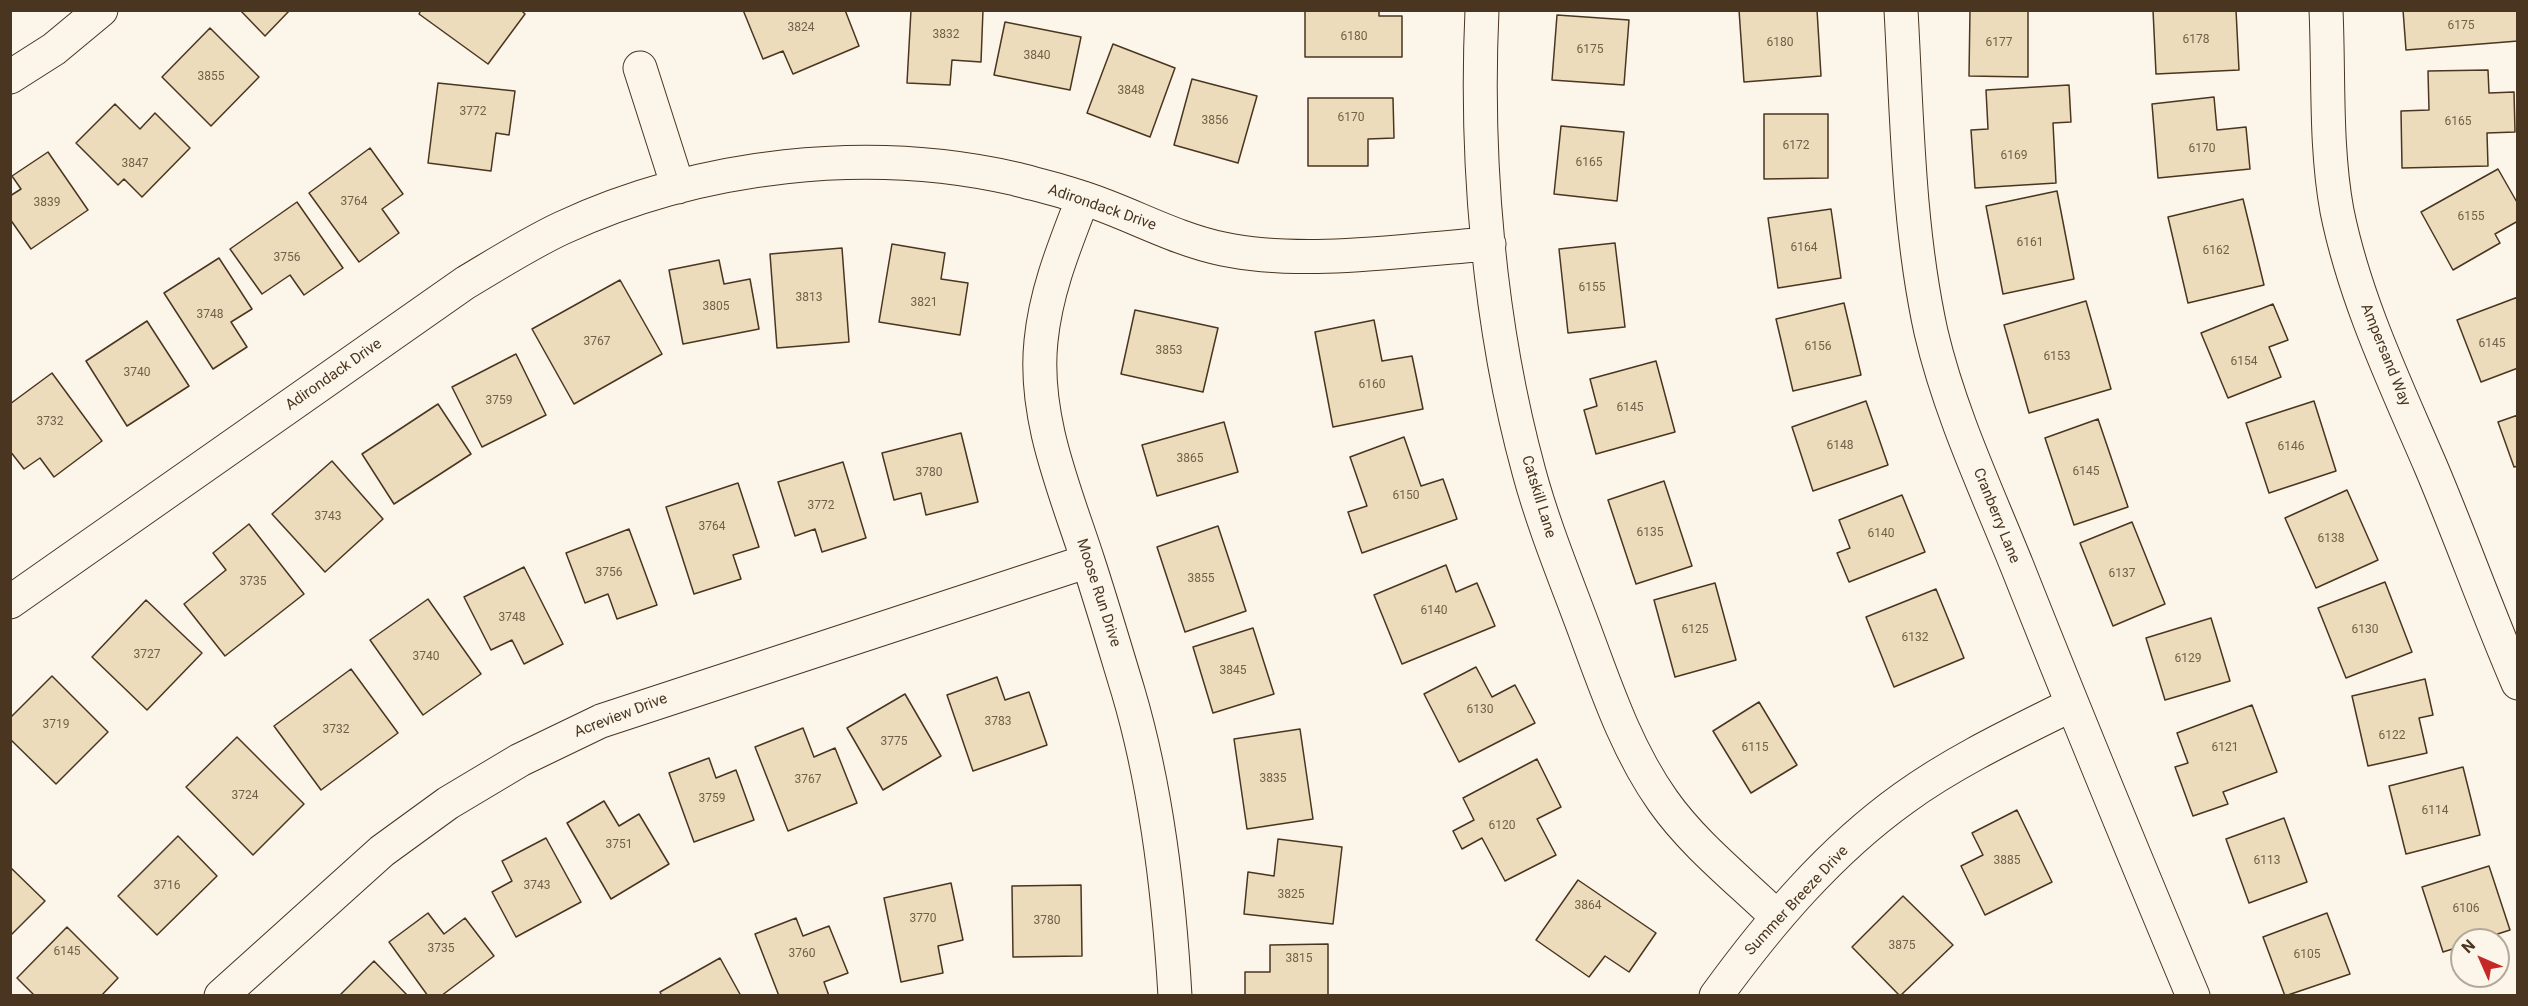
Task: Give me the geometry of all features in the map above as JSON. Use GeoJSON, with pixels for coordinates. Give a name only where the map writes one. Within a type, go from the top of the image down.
{"type":"FeatureCollection","features":[{"type":"Feature","properties":{"kind":"street"},"geometry":{"type":"LineString","coordinates":[[10,77],[54,49],[101,10]]}},
{"type":"Feature","properties":{"kind":"street","name":"Catskill Lane"},"geometry":{"type":"LineString","coordinates":[[1482,10],[1483,148],[1489,244],[1512,403],[1530,473],[1601,675],[1633,749],[1663,801],[1677,818],[1699,843],[1778,917]]}},
{"type":"Feature","properties":{"kind":"street","name":"Cranberry Lane"},"geometry":{"type":"LineString","coordinates":[[1901,10],[1919,268],[1931,332],[1950,400],[2072,705],[2193,996]]}},
{"type":"Feature","properties":{"kind":"street","name":"Ampersand Way"},"geometry":{"type":"LineString","coordinates":[[2326,10],[2333,168],[2337,209],[2349,257],[2368,320],[2465,548],[2517,682]]}},
{"type":"Feature","properties":{"kind":"street"},"geometry":{"type":"LineString","coordinates":[[640,68],[678,186]]}},
{"type":"Feature","properties":{"kind":"street","name":"Adirondack Drive"},"geometry":{"type":"LineString","coordinates":[[10,602],[465,283],[563,228],[678,186],[735,174],[784,168],[902,164],[959,168],[1083,198],[1182,237],[1224,249],[1317,256],[1489,244]]}},
{"type":"Feature","properties":{"kind":"street","name":"Moose Run Drive"},"geometry":{"type":"LineString","coordinates":[[1083,198],[1050,286],[1040,342],[1041,385],[1047,432],[1062,486],[1129,694],[1153,801],[1171,919],[1175,996]]}},
{"type":"Feature","properties":{"kind":"street","name":"Acreview Drive"},"geometry":{"type":"LineString","coordinates":[[221,996],[382,851],[448,803],[520,760],[601,721],[1088,561]]}},
{"type":"Feature","properties":{"kind":"street","name":"Summer Breeze Drive"},"geometry":{"type":"LineString","coordinates":[[1716,996],[1778,917],[1833,859],[1905,797],[1990,746],[2072,705]]}},
{"type":"Feature","properties":{"kind":"building"},"geometry":{"type":"Polygon","coordinates":[[[240,10],[290,10],[265,36],[240,10]]]}},
{"type":"Feature","properties":{"kind":"building"},"geometry":{"type":"Polygon","coordinates":[[[421,10],[521,10],[525,14],[488,64],[419,14],[421,10]]]}},
{"type":"Feature","properties":{"kind":"building"},"geometry":{"type":"Polygon","coordinates":[[[743,10],[845,10],[859,46],[793,74],[783,51],[763,59],[743,10]]]}},
{"type":"Feature","properties":{"kind":"building"},"geometry":{"type":"Polygon","coordinates":[[[911,10],[983,10],[981,62],[952,60],[950,85],[907,83],[911,10]]]}},
{"type":"Feature","properties":{"kind":"building"},"geometry":{"type":"Polygon","coordinates":[[[1305,10],[1379,10],[1379,16],[1402,16],[1402,57],[1305,57],[1305,10]]]}},
{"type":"Feature","properties":{"kind":"building"},"geometry":{"type":"Polygon","coordinates":[[[1739,10],[1817,10],[1821,76],[1744,82],[1739,10]]]}},
{"type":"Feature","properties":{"kind":"building"},"geometry":{"type":"Polygon","coordinates":[[[1970,10],[2028,10],[2028,77],[1969,76],[1970,10]]]}},
{"type":"Feature","properties":{"kind":"building"},"geometry":{"type":"Polygon","coordinates":[[[2153,10],[2236,10],[2239,70],[2156,74],[2153,10]]]}},
{"type":"Feature","properties":{"kind":"building"},"geometry":{"type":"Polygon","coordinates":[[[2403,10],[2518,10],[2518,41],[2406,50],[2403,10]]]}},
{"type":"Feature","properties":{"kind":"building"},"geometry":{"type":"Polygon","coordinates":[[[1557,15],[1629,20],[1624,85],[1552,80],[1557,15]]]}},
{"type":"Feature","properties":{"kind":"building"},"geometry":{"type":"Polygon","coordinates":[[[1005,22],[1081,37],[1070,90],[994,75],[1005,22]]]}},
{"type":"Feature","properties":{"kind":"building"},"geometry":{"type":"Polygon","coordinates":[[[210,28],[259,77],[211,126],[162,77],[210,28]]]}},
{"type":"Feature","properties":{"kind":"building"},"geometry":{"type":"Polygon","coordinates":[[[1113,44],[1175,68],[1150,137],[1087,113],[1113,44]]]}},
{"type":"Feature","properties":{"kind":"building"},"geometry":{"type":"Polygon","coordinates":[[[2488,70],[2489,93],[2514,92],[2515,132],[2487,133],[2488,166],[2402,168],[2401,111],[2429,110],[2428,71],[2488,70]]]}},
{"type":"Feature","properties":{"kind":"building"},"geometry":{"type":"Polygon","coordinates":[[[1192,79],[1257,96],[1238,163],[1174,145],[1192,79]]]}},
{"type":"Feature","properties":{"kind":"building"},"geometry":{"type":"Polygon","coordinates":[[[438,83],[515,91],[509,135],[496,133],[491,171],[428,163],[438,83]]]}},
{"type":"Feature","properties":{"kind":"building"},"geometry":{"type":"Polygon","coordinates":[[[2069,85],[2071,122],[2053,123],[2056,183],[1975,188],[1971,130],[1988,129],[1986,90],[2069,85]]]}},
{"type":"Feature","properties":{"kind":"building"},"geometry":{"type":"Polygon","coordinates":[[[2214,97],[2217,130],[2246,127],[2250,169],[2158,178],[2152,104],[2214,97]]]}},
{"type":"Feature","properties":{"kind":"building"},"geometry":{"type":"Polygon","coordinates":[[[1308,98],[1393,98],[1394,138],[1368,139],[1368,166],[1308,166],[1308,98]]]}},
{"type":"Feature","properties":{"kind":"building"},"geometry":{"type":"Polygon","coordinates":[[[115,104],[140,129],[155,113],[190,148],[142,197],[124,179],[118,185],[76,143],[115,104]]]}},
{"type":"Feature","properties":{"kind":"building"},"geometry":{"type":"Polygon","coordinates":[[[1764,114],[1828,114],[1828,178],[1764,179],[1764,114]]]}},
{"type":"Feature","properties":{"kind":"building"},"geometry":{"type":"Polygon","coordinates":[[[1561,126],[1624,132],[1617,201],[1554,194],[1561,126]]]}},
{"type":"Feature","properties":{"kind":"building"},"geometry":{"type":"Polygon","coordinates":[[[370,148],[403,194],[382,209],[399,233],[359,262],[309,193],[370,148]]]}},
{"type":"Feature","properties":{"kind":"building"},"geometry":{"type":"Polygon","coordinates":[[[48,152],[88,210],[31,249],[10,219],[10,196],[21,189],[12,176],[48,152]]]}},
{"type":"Feature","properties":{"kind":"building"},"geometry":{"type":"Polygon","coordinates":[[[2498,169],[2518,204],[2518,221],[2495,234],[2500,243],[2453,270],[2421,212],[2498,169]]]}},
{"type":"Feature","properties":{"kind":"building"},"geometry":{"type":"Polygon","coordinates":[[[2057,191],[2074,279],[2003,294],[1986,206],[2057,191]]]}},
{"type":"Feature","properties":{"kind":"building"},"geometry":{"type":"Polygon","coordinates":[[[2243,199],[2264,285],[2188,303],[2168,217],[2243,199]]]}},
{"type":"Feature","properties":{"kind":"building"},"geometry":{"type":"Polygon","coordinates":[[[297,202],[343,268],[304,295],[290,275],[262,294],[230,249],[297,202]]]}},
{"type":"Feature","properties":{"kind":"building"},"geometry":{"type":"Polygon","coordinates":[[[1831,209],[1841,278],[1778,288],[1768,218],[1831,209]]]}},
{"type":"Feature","properties":{"kind":"building"},"geometry":{"type":"Polygon","coordinates":[[[1615,243],[1625,327],[1568,333],[1559,249],[1615,243]]]}},
{"type":"Feature","properties":{"kind":"building"},"geometry":{"type":"Polygon","coordinates":[[[892,244],[945,253],[941,279],[968,283],[960,335],[879,322],[892,244]]]}},
{"type":"Feature","properties":{"kind":"building"},"geometry":{"type":"Polygon","coordinates":[[[842,248],[849,342],[777,348],[770,254],[842,248]]]}},
{"type":"Feature","properties":{"kind":"building"},"geometry":{"type":"Polygon","coordinates":[[[219,258],[252,309],[231,322],[247,347],[213,369],[164,293],[219,258]]]}},
{"type":"Feature","properties":{"kind":"building"},"geometry":{"type":"Polygon","coordinates":[[[719,260],[724,284],[750,279],[759,329],[683,344],[669,270],[719,260]]]}},
{"type":"Feature","properties":{"kind":"building"},"geometry":{"type":"Polygon","coordinates":[[[620,280],[662,354],[574,404],[532,329],[620,280]]]}},
{"type":"Feature","properties":{"kind":"building"},"geometry":{"type":"Polygon","coordinates":[[[2518,297],[2518,368],[2481,382],[2457,320],[2518,297]]]}},
{"type":"Feature","properties":{"kind":"building"},"geometry":{"type":"Polygon","coordinates":[[[2086,301],[2111,389],[2029,413],[2004,325],[2086,301]]]}},
{"type":"Feature","properties":{"kind":"building"},"geometry":{"type":"Polygon","coordinates":[[[1844,303],[1861,375],[1793,391],[1776,319],[1844,303]]]}},
{"type":"Feature","properties":{"kind":"building"},"geometry":{"type":"Polygon","coordinates":[[[2273,304],[2288,340],[2269,347],[2281,377],[2228,398],[2201,333],[2273,304]]]}},
{"type":"Feature","properties":{"kind":"building"},"geometry":{"type":"Polygon","coordinates":[[[1135,310],[1218,328],[1203,392],[1121,374],[1135,310]]]}},
{"type":"Feature","properties":{"kind":"building"},"geometry":{"type":"Polygon","coordinates":[[[1374,320],[1382,361],[1412,356],[1423,409],[1333,427],[1315,332],[1374,320]]]}},
{"type":"Feature","properties":{"kind":"building"},"geometry":{"type":"Polygon","coordinates":[[[147,321],[189,386],[127,426],[86,361],[147,321]]]}},
{"type":"Feature","properties":{"kind":"building"},"geometry":{"type":"Polygon","coordinates":[[[516,354],[546,415],[482,447],[452,387],[516,354]]]}},
{"type":"Feature","properties":{"kind":"building"},"geometry":{"type":"Polygon","coordinates":[[[1656,361],[1675,432],[1596,454],[1584,410],[1597,406],[1590,379],[1656,361]]]}},
{"type":"Feature","properties":{"kind":"building"},"geometry":{"type":"Polygon","coordinates":[[[52,373],[102,441],[54,477],[40,458],[24,469],[10,451],[10,404],[52,373]]]}},
{"type":"Feature","properties":{"kind":"building"},"geometry":{"type":"Polygon","coordinates":[[[1866,401],[1888,465],[1813,491],[1792,427],[1866,401]]]}},
{"type":"Feature","properties":{"kind":"building"},"geometry":{"type":"Polygon","coordinates":[[[2314,401],[2336,471],[2269,493],[2246,423],[2314,401]]]}},
{"type":"Feature","properties":{"kind":"building"},"geometry":{"type":"Polygon","coordinates":[[[438,404],[471,454],[394,504],[362,454],[438,404]]]}},
{"type":"Feature","properties":{"kind":"building"},"geometry":{"type":"Polygon","coordinates":[[[2518,415],[2518,466],[2514,467],[2498,422],[2518,415]]]}},
{"type":"Feature","properties":{"kind":"building"},"geometry":{"type":"Polygon","coordinates":[[[2098,419],[2128,507],[2074,525],[2045,438],[2098,419]]]}},
{"type":"Feature","properties":{"kind":"building"},"geometry":{"type":"Polygon","coordinates":[[[1224,422],[1238,472],[1157,496],[1142,445],[1224,422]]]}},
{"type":"Feature","properties":{"kind":"building"},"geometry":{"type":"Polygon","coordinates":[[[961,433],[978,502],[926,515],[921,493],[894,500],[882,453],[961,433]]]}},
{"type":"Feature","properties":{"kind":"building"},"geometry":{"type":"Polygon","coordinates":[[[1404,437],[1421,486],[1443,479],[1457,519],[1362,553],[1348,512],[1367,506],[1350,457],[1404,437]]]}},
{"type":"Feature","properties":{"kind":"building"},"geometry":{"type":"Polygon","coordinates":[[[332,461],[383,519],[325,572],[272,514],[332,461]]]}},
{"type":"Feature","properties":{"kind":"building"},"geometry":{"type":"Polygon","coordinates":[[[843,462],[866,538],[822,552],[815,529],[795,536],[778,482],[843,462]]]}},
{"type":"Feature","properties":{"kind":"building"},"geometry":{"type":"Polygon","coordinates":[[[1664,481],[1692,566],[1636,584],[1608,500],[1664,481]]]}},
{"type":"Feature","properties":{"kind":"building"},"geometry":{"type":"Polygon","coordinates":[[[738,483],[759,547],[733,555],[741,579],[694,594],[666,507],[738,483]]]}},
{"type":"Feature","properties":{"kind":"building"},"geometry":{"type":"Polygon","coordinates":[[[2347,490],[2378,560],[2316,588],[2285,518],[2347,490]]]}},
{"type":"Feature","properties":{"kind":"building"},"geometry":{"type":"Polygon","coordinates":[[[1902,495],[1925,552],[1849,582],[1837,553],[1850,548],[1839,520],[1902,495]]]}},
{"type":"Feature","properties":{"kind":"building"},"geometry":{"type":"Polygon","coordinates":[[[2132,522],[2165,604],[2113,626],[2080,543],[2132,522]]]}},
{"type":"Feature","properties":{"kind":"building"},"geometry":{"type":"Polygon","coordinates":[[[249,524],[304,594],[225,656],[184,604],[226,570],[213,553],[249,524]]]}},
{"type":"Feature","properties":{"kind":"building"},"geometry":{"type":"Polygon","coordinates":[[[1218,526],[1246,611],[1185,632],[1157,547],[1218,526]]]}},
{"type":"Feature","properties":{"kind":"building"},"geometry":{"type":"Polygon","coordinates":[[[629,529],[657,605],[617,619],[608,594],[585,603],[566,553],[629,529]]]}},
{"type":"Feature","properties":{"kind":"building"},"geometry":{"type":"Polygon","coordinates":[[[1446,565],[1456,592],[1477,583],[1495,626],[1402,664],[1374,595],[1446,565]]]}},
{"type":"Feature","properties":{"kind":"building"},"geometry":{"type":"Polygon","coordinates":[[[524,567],[563,644],[524,664],[512,640],[491,650],[464,597],[524,567]]]}},
{"type":"Feature","properties":{"kind":"building"},"geometry":{"type":"Polygon","coordinates":[[[2385,582],[2412,652],[2346,678],[2318,608],[2385,582]]]}},
{"type":"Feature","properties":{"kind":"building"},"geometry":{"type":"Polygon","coordinates":[[[1715,583],[1736,660],[1675,677],[1654,600],[1715,583]]]}},
{"type":"Feature","properties":{"kind":"building"},"geometry":{"type":"Polygon","coordinates":[[[1936,589],[1964,658],[1894,687],[1866,617],[1936,589]]]}},
{"type":"Feature","properties":{"kind":"building"},"geometry":{"type":"Polygon","coordinates":[[[428,599],[481,674],[423,715],[370,640],[428,599]]]}},
{"type":"Feature","properties":{"kind":"building"},"geometry":{"type":"Polygon","coordinates":[[[146,600],[202,653],[147,710],[92,657],[146,600]]]}},
{"type":"Feature","properties":{"kind":"building"},"geometry":{"type":"Polygon","coordinates":[[[2211,618],[2230,681],[2165,700],[2146,638],[2211,618]]]}},
{"type":"Feature","properties":{"kind":"building"},"geometry":{"type":"Polygon","coordinates":[[[1253,628],[1274,694],[1213,713],[1193,647],[1253,628]]]}},
{"type":"Feature","properties":{"kind":"building"},"geometry":{"type":"Polygon","coordinates":[[[1476,667],[1492,697],[1515,685],[1535,723],[1459,762],[1424,694],[1476,667]]]}},
{"type":"Feature","properties":{"kind":"building"},"geometry":{"type":"Polygon","coordinates":[[[351,669],[398,733],[321,790],[274,726],[351,669]]]}},
{"type":"Feature","properties":{"kind":"building"},"geometry":{"type":"Polygon","coordinates":[[[52,676],[108,732],[56,784],[10,739],[10,718],[52,676]]]}},
{"type":"Feature","properties":{"kind":"building"},"geometry":{"type":"Polygon","coordinates":[[[997,677],[1005,700],[1029,692],[1047,745],[973,771],[947,695],[997,677]]]}},
{"type":"Feature","properties":{"kind":"building"},"geometry":{"type":"Polygon","coordinates":[[[2425,679],[2433,715],[2419,718],[2427,753],[2368,766],[2352,696],[2425,679]]]}},
{"type":"Feature","properties":{"kind":"building"},"geometry":{"type":"Polygon","coordinates":[[[905,694],[941,756],[883,790],[847,728],[905,694]]]}},
{"type":"Feature","properties":{"kind":"building"},"geometry":{"type":"Polygon","coordinates":[[[1759,702],[1797,765],[1751,793],[1713,731],[1759,702]]]}},
{"type":"Feature","properties":{"kind":"building"},"geometry":{"type":"Polygon","coordinates":[[[2252,705],[2277,772],[2223,792],[2228,804],[2193,816],[2175,767],[2188,763],[2177,733],[2252,705]]]}},
{"type":"Feature","properties":{"kind":"building"},"geometry":{"type":"Polygon","coordinates":[[[803,728],[814,757],[835,748],[857,803],[788,831],[755,747],[803,728]]]}},
{"type":"Feature","properties":{"kind":"building"},"geometry":{"type":"Polygon","coordinates":[[[1300,729],[1313,819],[1247,829],[1234,739],[1300,729]]]}},
{"type":"Feature","properties":{"kind":"building"},"geometry":{"type":"Polygon","coordinates":[[[237,737],[304,804],[253,855],[186,787],[237,737]]]}},
{"type":"Feature","properties":{"kind":"building"},"geometry":{"type":"Polygon","coordinates":[[[709,758],[716,778],[736,770],[754,820],[694,842],[669,773],[709,758]]]}},
{"type":"Feature","properties":{"kind":"building"},"geometry":{"type":"Polygon","coordinates":[[[1537,759],[1561,807],[1537,819],[1556,855],[1505,881],[1482,838],[1462,849],[1453,831],[1474,820],[1463,798],[1537,759]]]}},
{"type":"Feature","properties":{"kind":"building"},"geometry":{"type":"Polygon","coordinates":[[[2463,767],[2480,835],[2406,854],[2389,786],[2463,767]]]}},
{"type":"Feature","properties":{"kind":"building"},"geometry":{"type":"Polygon","coordinates":[[[604,801],[619,826],[639,814],[669,864],[611,899],[567,823],[604,801]]]}},
{"type":"Feature","properties":{"kind":"building"},"geometry":{"type":"Polygon","coordinates":[[[2017,810],[2052,882],[1985,915],[1961,866],[1983,855],[1972,833],[2017,810]]]}},
{"type":"Feature","properties":{"kind":"building"},"geometry":{"type":"Polygon","coordinates":[[[2284,818],[2307,882],[2249,903],[2226,839],[2284,818]]]}},
{"type":"Feature","properties":{"kind":"building"},"geometry":{"type":"Polygon","coordinates":[[[178,836],[217,876],[157,935],[118,896],[178,836]]]}},
{"type":"Feature","properties":{"kind":"building"},"geometry":{"type":"Polygon","coordinates":[[[546,838],[581,902],[516,937],[492,892],[512,881],[502,861],[546,838]]]}},
{"type":"Feature","properties":{"kind":"building"},"geometry":{"type":"Polygon","coordinates":[[[1278,839],[1342,847],[1333,924],[1244,914],[1248,872],[1274,876],[1278,839]]]}},
{"type":"Feature","properties":{"kind":"building"},"geometry":{"type":"Polygon","coordinates":[[[2489,866],[2509,928],[2450,928],[2450,950],[2443,952],[2422,887],[2489,866]]]}},
{"type":"Feature","properties":{"kind":"building"},"geometry":{"type":"Polygon","coordinates":[[[10,867],[45,901],[10,936],[10,867]]]}},
{"type":"Feature","properties":{"kind":"building"},"geometry":{"type":"Polygon","coordinates":[[[1578,880],[1656,933],[1629,972],[1605,956],[1589,977],[1536,940],[1578,880]]]}},
{"type":"Feature","properties":{"kind":"building"},"geometry":{"type":"Polygon","coordinates":[[[951,883],[963,940],[938,946],[943,973],[901,982],[884,898],[951,883]]]}},
{"type":"Feature","properties":{"kind":"building"},"geometry":{"type":"Polygon","coordinates":[[[1081,885],[1082,956],[1013,957],[1012,886],[1081,885]]]}},
{"type":"Feature","properties":{"kind":"building"},"geometry":{"type":"Polygon","coordinates":[[[1903,896],[1953,945],[1900,996],[1852,947],[1903,896]]]}},
{"type":"Feature","properties":{"kind":"building"},"geometry":{"type":"Polygon","coordinates":[[[428,913],[444,934],[465,918],[494,956],[441,996],[428,996],[389,942],[428,913]]]}},
{"type":"Feature","properties":{"kind":"building"},"geometry":{"type":"Polygon","coordinates":[[[2327,913],[2350,974],[2285,996],[2263,937],[2327,913]]]}},
{"type":"Feature","properties":{"kind":"building"},"geometry":{"type":"Polygon","coordinates":[[[796,918],[803,936],[829,926],[848,973],[824,982],[829,996],[779,996],[755,934],[796,918]]]}},
{"type":"Feature","properties":{"kind":"building"},"geometry":{"type":"Polygon","coordinates":[[[67,927],[118,978],[101,996],[35,996],[17,978],[67,927]]]}},
{"type":"Feature","properties":{"kind":"building"},"geometry":{"type":"Polygon","coordinates":[[[1328,944],[1328,996],[1245,996],[1245,972],[1270,972],[1270,945],[1328,944]]]}},
{"type":"Feature","properties":{"kind":"building"},"geometry":{"type":"Polygon","coordinates":[[[720,958],[741,996],[662,996],[660,992],[720,958]]]}},
{"type":"Feature","properties":{"kind":"building"},"geometry":{"type":"Polygon","coordinates":[[[374,961],[408,996],[339,996],[374,961]]]}}]}
